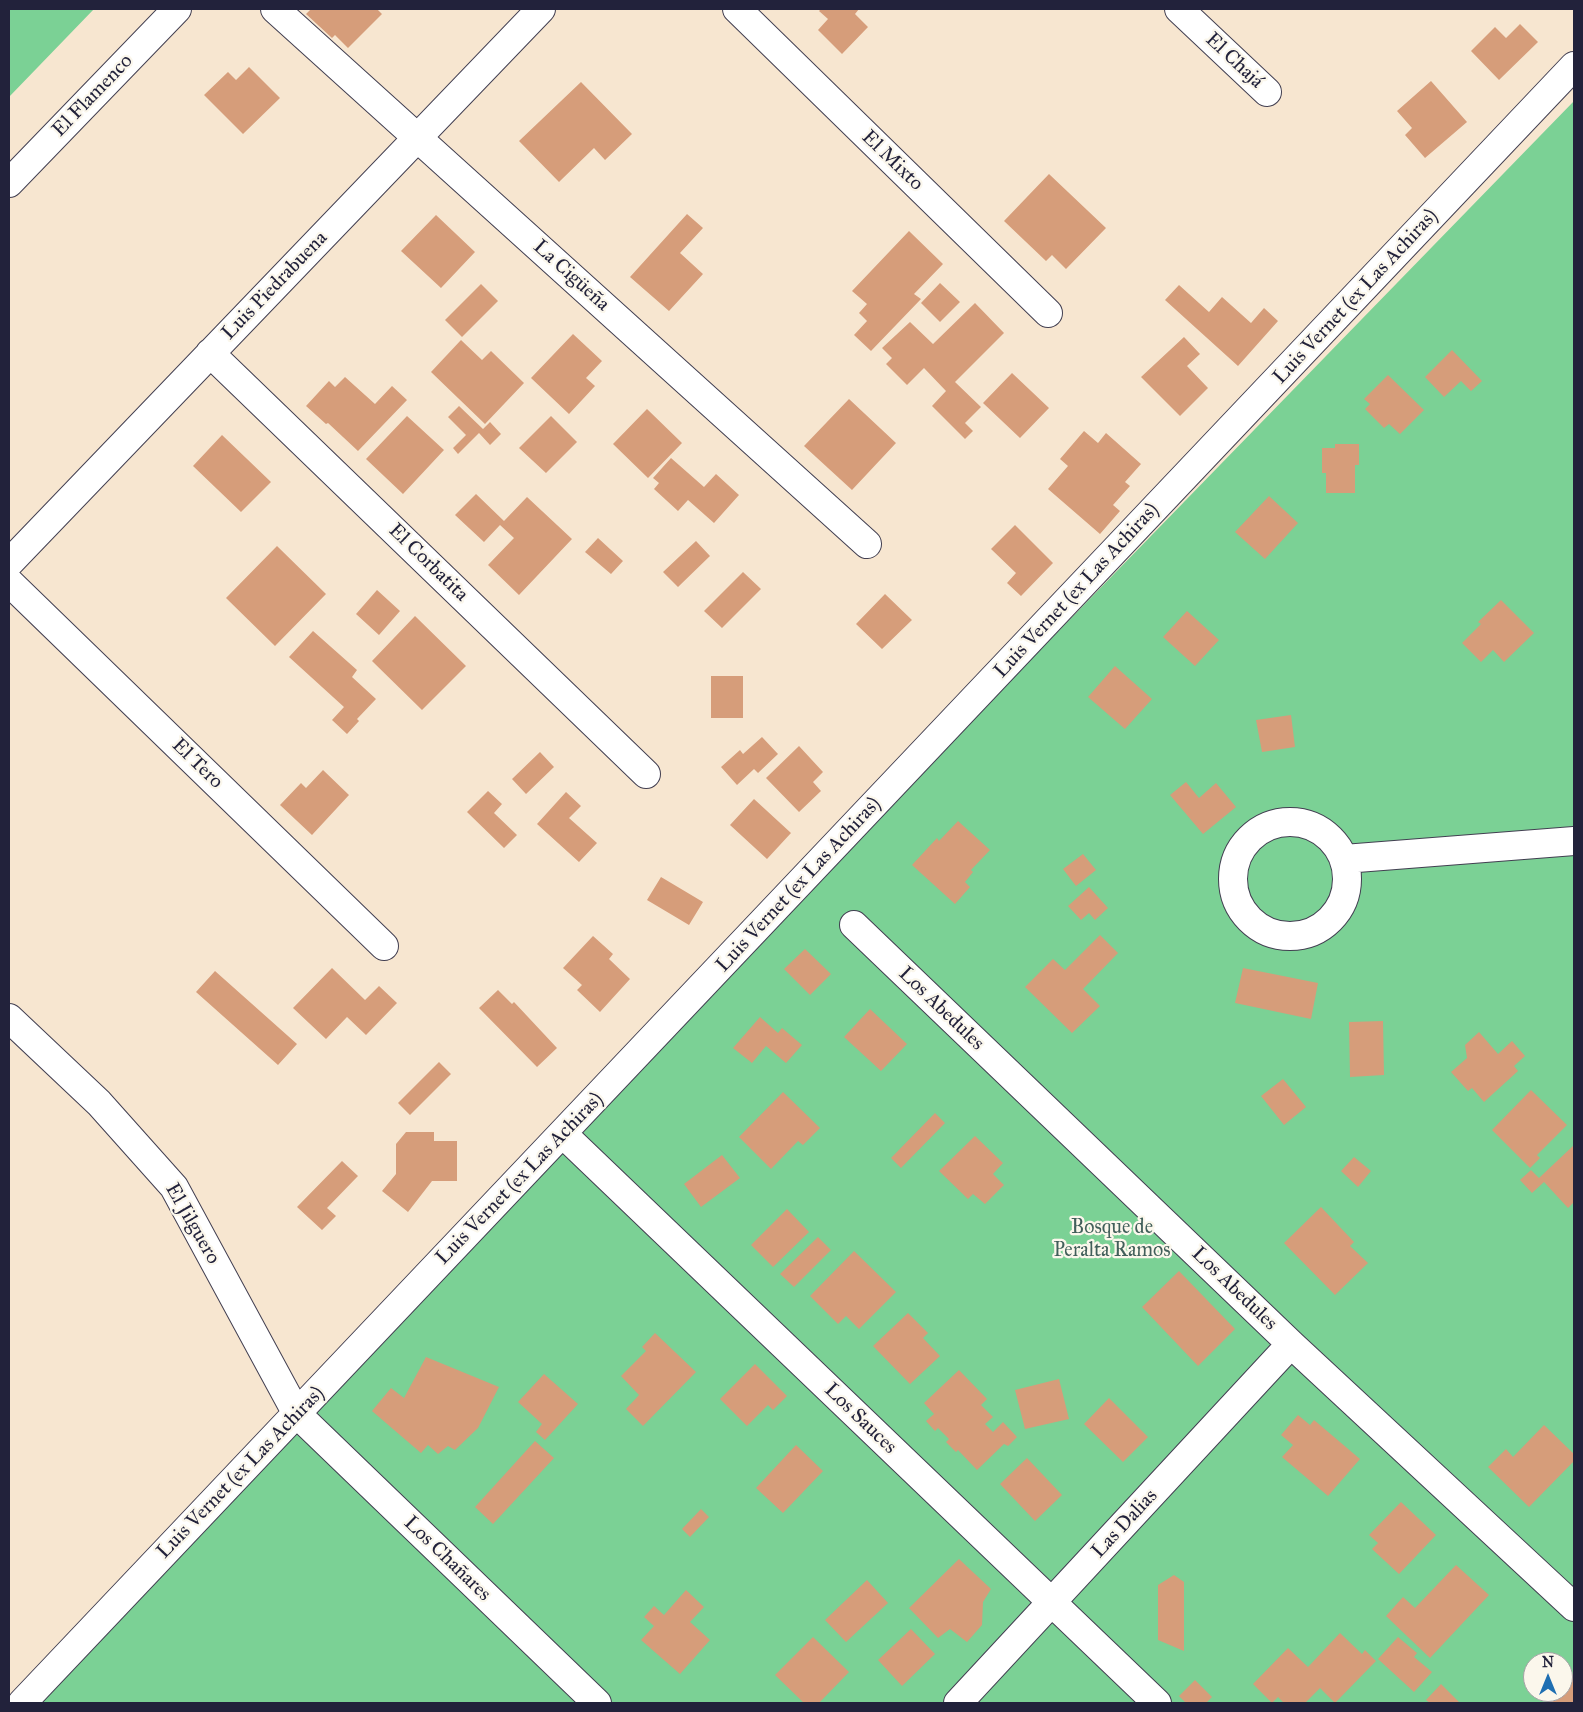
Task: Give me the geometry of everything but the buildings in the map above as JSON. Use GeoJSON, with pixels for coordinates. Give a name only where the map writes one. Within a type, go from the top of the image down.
{"type":"FeatureCollection","features":[{"type":"Feature","properties":{"kind":"street","name":"El Flamenco"},"geometry":{"type":"LineString","coordinates":[[9,183],[176,9]]}},
{"type":"Feature","properties":{"kind":"street","name":"La Cigüeña"},"geometry":{"type":"LineString","coordinates":[[275,9],[867,544]]}},
{"type":"Feature","properties":{"kind":"street","name":"Luis Piedrabuena"},"geometry":{"type":"LineString","coordinates":[[9,563],[541,9]]}},
{"type":"Feature","properties":{"kind":"street","name":"El Mixto"},"geometry":{"type":"LineString","coordinates":[[737,9],[1048,313]]}},
{"type":"Feature","properties":{"kind":"street","name":"El Chajá"},"geometry":{"type":"LineString","coordinates":[[1179,9],[1267,92]]}},
{"type":"Feature","properties":{"kind":"street","name":"Luis Vernet (ex Las Achiras)"},"geometry":{"type":"LineString","coordinates":[[22,1703],[1574,66]]}},
{"type":"Feature","properties":{"kind":"street","name":"El Corbatita"},"geometry":{"type":"LineString","coordinates":[[210,353],[646,774]]}},
{"type":"Feature","properties":{"kind":"street","name":"El Tero"},"geometry":{"type":"LineString","coordinates":[[9,582],[384,946]]}},
{"type":"Feature","properties":{"kind":"street"},"geometry":{"type":"LineString","coordinates":[[1283,822],[1302,823],[1320,830],[1335,842],[1344,859],[1348,878],[1345,897],[1336,914],[1322,927],[1305,935],[1286,937],[1268,933],[1252,923],[1240,908],[1233,891],[1233,872],[1238,854],[1249,838],[1264,828],[1283,822]]}},
{"type":"Feature","properties":{"kind":"street"},"geometry":{"type":"LineString","coordinates":[[1344,859],[1574,841]]}},
{"type":"Feature","properties":{"kind":"street","name":"Los Abedules"},"geometry":{"type":"LineString","coordinates":[[854,925],[1292,1344],[1574,1607]]}},
{"type":"Feature","properties":{"kind":"street","name":"El Jilguero"},"geometry":{"type":"LineString","coordinates":[[9,1018],[99,1103],[174,1187],[297,1414]]}},
{"type":"Feature","properties":{"kind":"street","name":"Los Sauces"},"geometry":{"type":"LineString","coordinates":[[563,1134],[1157,1703]]}},
{"type":"Feature","properties":{"kind":"street","name":"Las Dalias"},"geometry":{"type":"LineString","coordinates":[[958,1703],[1292,1344]]}},
{"type":"Feature","properties":{"kind":"street","name":"Los Chañares"},"geometry":{"type":"LineString","coordinates":[[297,1414],[598,1703]]}},
{"type":"Feature","properties":{"kind":"green space"},"geometry":{"type":"Polygon","coordinates":[[[9,9],[94,9],[9,97],[9,9]]]}},
{"type":"Feature","properties":{"kind":"green space","name":"Bosque de Peralta Ramos"},"geometry":{"type":"Polygon","coordinates":[[[1574,101],[1574,1703],[22,1703],[297,1414],[1574,101]]]}}]}
